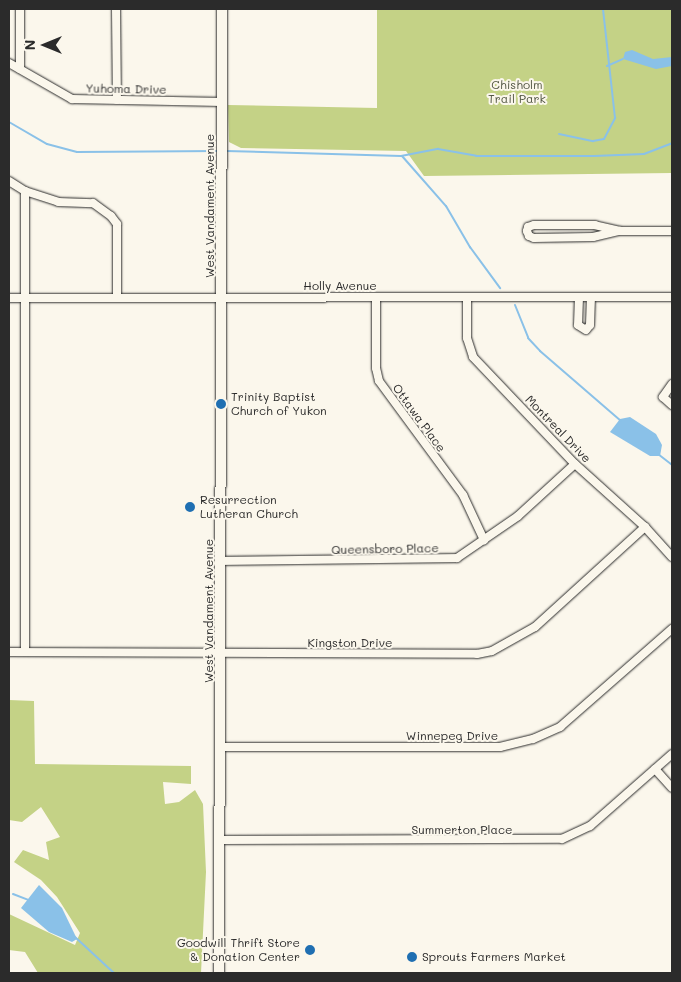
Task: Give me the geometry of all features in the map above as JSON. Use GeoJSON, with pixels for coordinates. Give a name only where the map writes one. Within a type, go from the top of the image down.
{"type":"FeatureCollection","features":[{"type":"Feature","properties":{"kind":"street"},"geometry":{"type":"LineString","coordinates":[[20,9],[20,70]]}},
{"type":"Feature","properties":{"kind":"street"},"geometry":{"type":"LineString","coordinates":[[116,9],[117,100]]}},
{"type":"Feature","properties":{"kind":"street","name":"West Vandament Avenue"},"geometry":{"type":"LineString","coordinates":[[219,973],[223,298],[222,9]]}},
{"type":"Feature","properties":{"kind":"street","name":"Yuhoma Drive"},"geometry":{"type":"LineString","coordinates":[[9,63],[72,99],[222,102]]}},
{"type":"Feature","properties":{"kind":"street"},"geometry":{"type":"LineString","coordinates":[[9,182],[25,191],[58,202],[93,203],[111,216],[117,224],[117,298]]}},
{"type":"Feature","properties":{"kind":"street"},"geometry":{"type":"LineString","coordinates":[[25,191],[25,652]]}},
{"type":"Feature","properties":{"kind":"street"},"geometry":{"type":"LineString","coordinates":[[620,231],[595,225],[534,225],[528,227],[527,231],[528,236],[534,238],[553,238],[593,237],[620,231],[672,231]]}},
{"type":"Feature","properties":{"kind":"street"},"geometry":{"type":"LineString","coordinates":[[579,297],[578,325],[586,330],[590,325],[591,296]]}},
{"type":"Feature","properties":{"kind":"street","name":"Montreal Drive"},"geometry":{"type":"LineString","coordinates":[[467,297],[467,338],[473,357],[575,464],[645,526],[672,557]]}},
{"type":"Feature","properties":{"kind":"street","name":"Holly Avenue"},"geometry":{"type":"LineString","coordinates":[[9,298],[672,297]]}},
{"type":"Feature","properties":{"kind":"street","name":"Ottawa Place"},"geometry":{"type":"LineString","coordinates":[[376,298],[376,368],[380,381],[462,495],[484,540]]}},
{"type":"Feature","properties":{"kind":"street"},"geometry":{"type":"LineString","coordinates":[[672,384],[663,397],[672,405]]}},
{"type":"Feature","properties":{"kind":"street","name":"Queensboro Place"},"geometry":{"type":"LineString","coordinates":[[222,561],[434,561],[456,558],[518,516],[575,464]]}},
{"type":"Feature","properties":{"kind":"street","name":"Kingston Drive"},"geometry":{"type":"LineString","coordinates":[[9,652],[477,654],[492,651],[534,627],[645,526]]}},
{"type":"Feature","properties":{"kind":"street","name":"Winnepeg Drive"},"geometry":{"type":"LineString","coordinates":[[221,747],[500,748],[533,739],[560,727],[672,629]]}},
{"type":"Feature","properties":{"kind":"street","name":"Summerton Place"},"geometry":{"type":"LineString","coordinates":[[220,840],[562,839],[590,826],[672,754]]}},
{"type":"Feature","properties":{"kind":"street"},"geometry":{"type":"LineString","coordinates":[[655,769],[672,788]]}},
{"type":"Feature","properties":{"kind":"green space","name":"Chisholm Trail Park"},"geometry":{"type":"Polygon","coordinates":[[[377,9],[672,9],[672,173],[424,176],[406,151],[241,148],[229,142],[228,105],[377,108],[377,9]]]}},
{"type":"Feature","properties":{"kind":"green space"},"geometry":{"type":"Polygon","coordinates":[[[9,700],[34,701],[35,764],[191,766],[191,784],[163,782],[165,804],[179,802],[195,790],[203,804],[206,872],[201,973],[38,973],[25,952],[9,950],[9,914],[75,945],[80,933],[57,897],[41,880],[14,862],[23,850],[49,860],[46,842],[60,837],[41,807],[22,822],[9,820],[9,700]]]}},
{"type":"Feature","properties":{"kind":"water"},"geometry":{"type":"Polygon","coordinates":[[[632,50],[653,59],[672,57],[672,66],[656,69],[623,59],[625,52],[632,50]]]}},
{"type":"Feature","properties":{"kind":"water"},"geometry":{"type":"Polygon","coordinates":[[[630,417],[656,434],[662,445],[660,456],[650,456],[610,432],[620,419],[630,417]]]}},
{"type":"Feature","properties":{"kind":"water"},"geometry":{"type":"Polygon","coordinates":[[[39,885],[62,908],[77,939],[72,942],[49,932],[21,908],[39,885]]]}},
{"type":"Feature","properties":{"kind":"waterway"},"geometry":{"type":"LineString","coordinates":[[559,134],[593,141],[604,139],[615,118],[603,9]]}},
{"type":"Feature","properties":{"kind":"waterway"},"geometry":{"type":"LineString","coordinates":[[607,66],[623,59]]}},
{"type":"Feature","properties":{"kind":"waterway"},"geometry":{"type":"LineString","coordinates":[[9,122],[47,144],[77,152],[219,151]]}},
{"type":"Feature","properties":{"kind":"waterway"},"geometry":{"type":"LineString","coordinates":[[226,151],[401,156],[438,149],[476,156],[594,156],[644,154],[672,143]]}},
{"type":"Feature","properties":{"kind":"waterway"},"geometry":{"type":"LineString","coordinates":[[402,156],[446,206],[470,247],[500,288]]}},
{"type":"Feature","properties":{"kind":"waterway"},"geometry":{"type":"LineString","coordinates":[[515,305],[528,338],[540,351],[621,421]]}},
{"type":"Feature","properties":{"kind":"waterway"},"geometry":{"type":"LineString","coordinates":[[658,454],[672,465]]}},
{"type":"Feature","properties":{"kind":"waterway"},"geometry":{"type":"LineString","coordinates":[[13,894],[29,900]]}},
{"type":"Feature","properties":{"kind":"waterway"},"geometry":{"type":"LineString","coordinates":[[75,937],[114,973]]}},
{"type":"Feature","properties":{"kind":"place","name":"Trinity Baptist Church of Yukon"},"geometry":{"type":"Point","coordinates":[221,404]}},
{"type":"Feature","properties":{"kind":"place","name":"Resurrection Lutheran Church"},"geometry":{"type":"Point","coordinates":[190,507]}},
{"type":"Feature","properties":{"kind":"place","name":"Goodwill Thrift Store & Donation Center"},"geometry":{"type":"Point","coordinates":[310,950]}},
{"type":"Feature","properties":{"kind":"place","name":"Sprouts Farmers Market"},"geometry":{"type":"Point","coordinates":[412,957]}}]}
